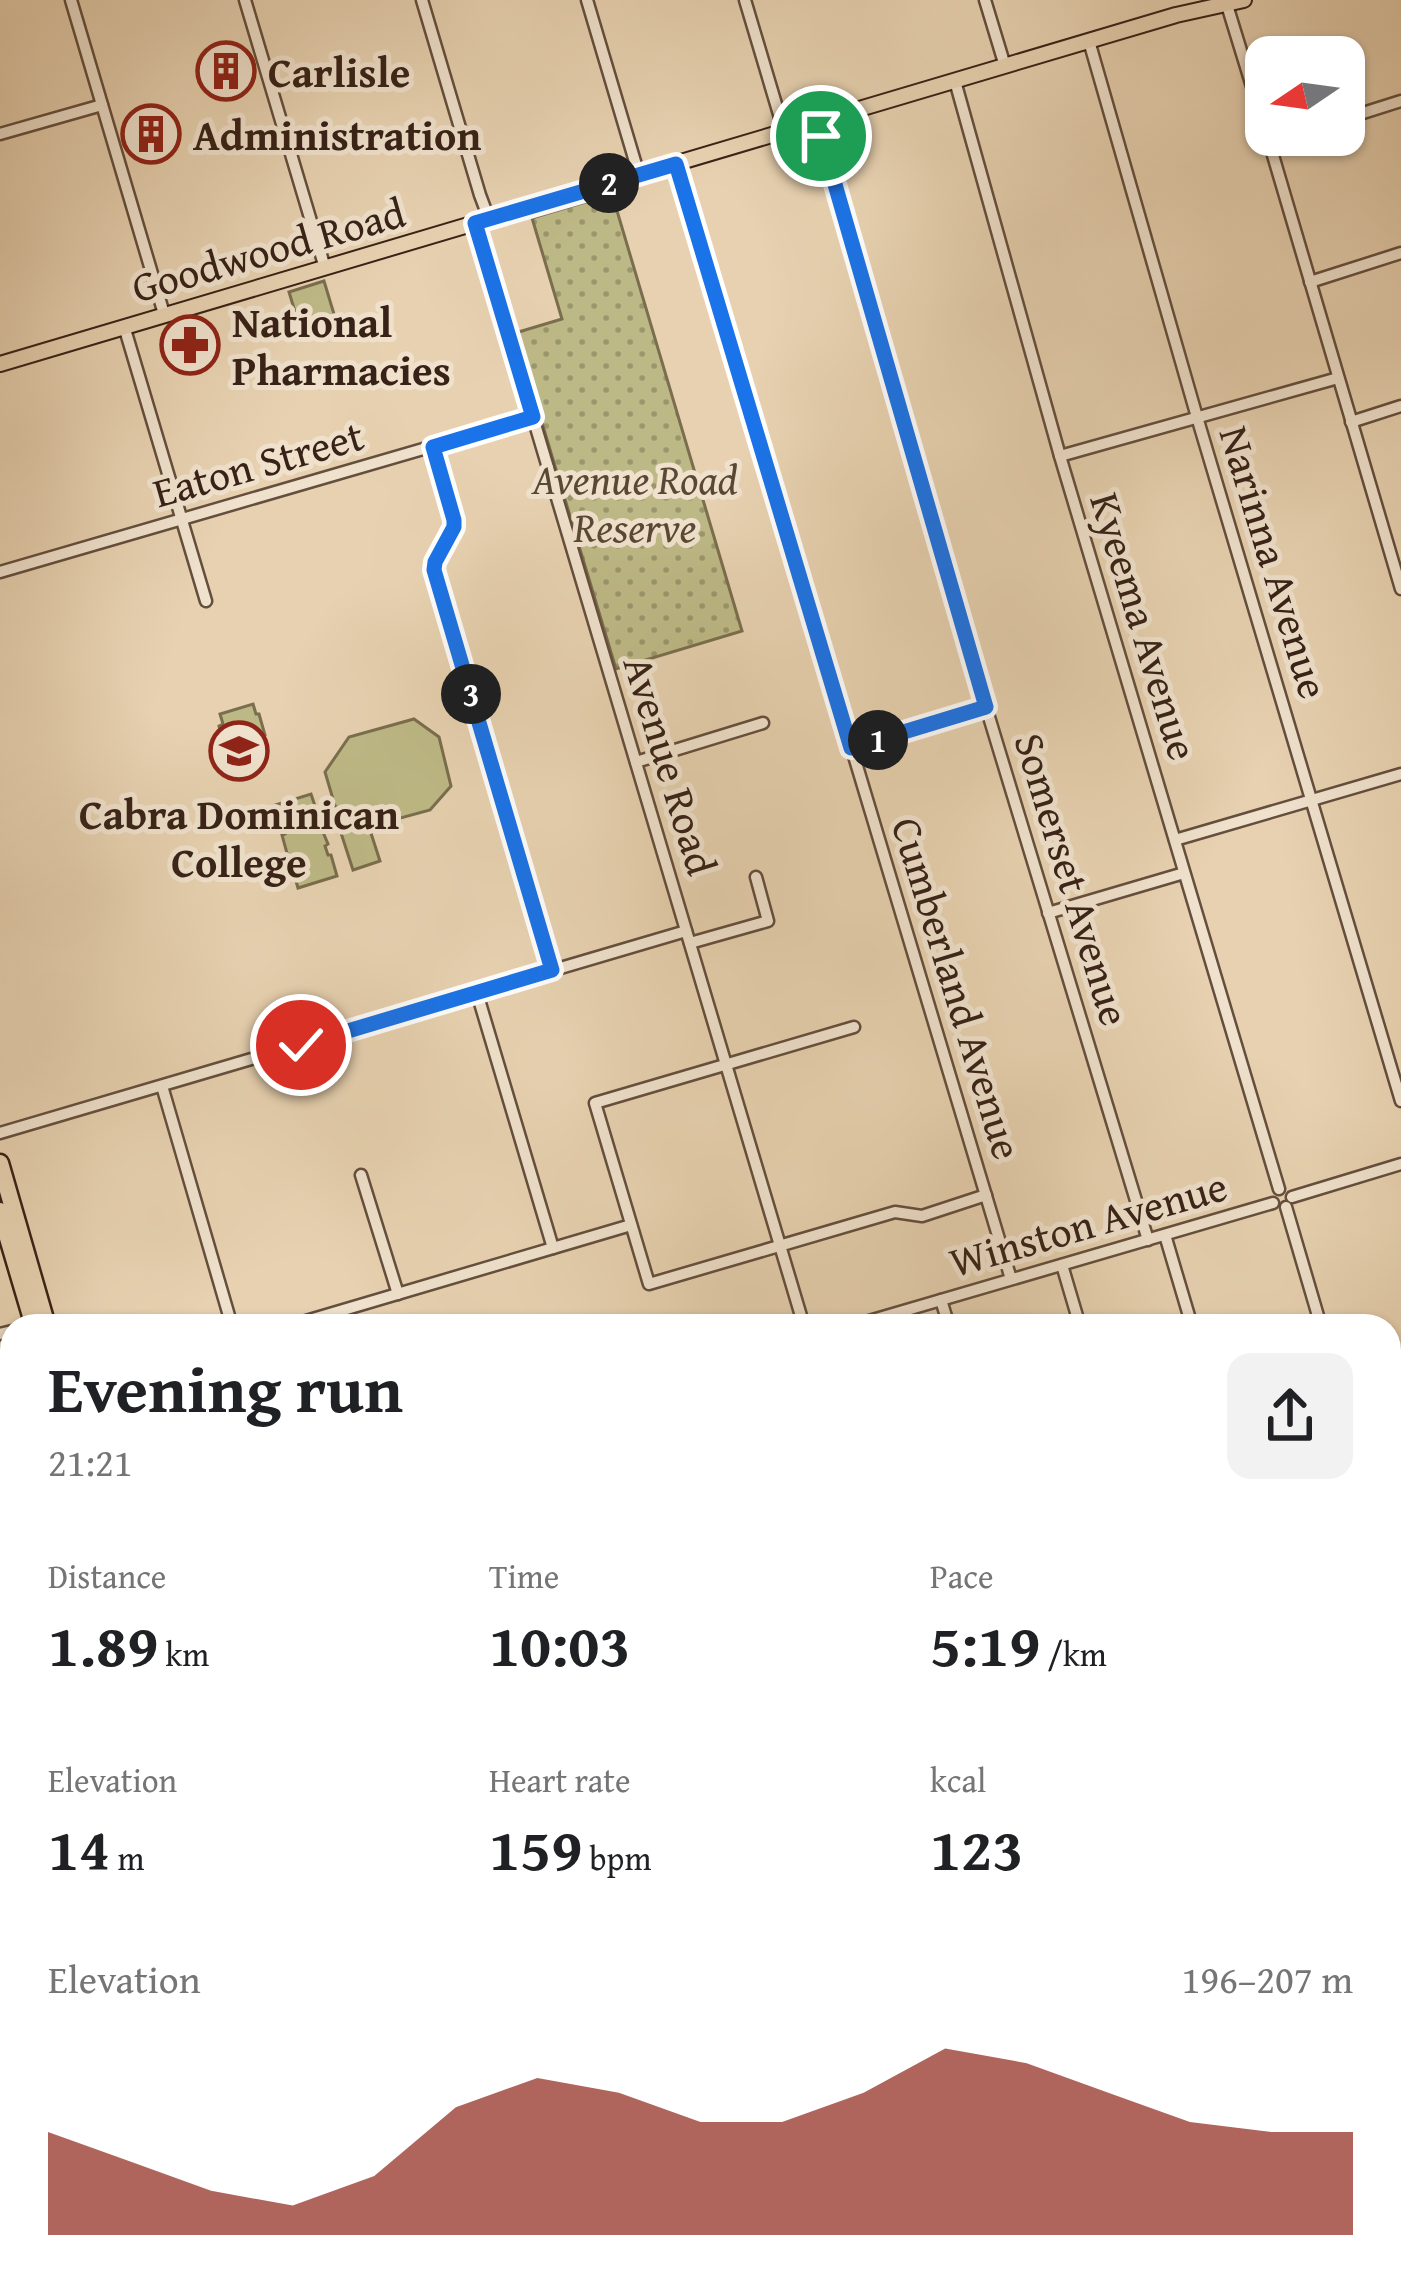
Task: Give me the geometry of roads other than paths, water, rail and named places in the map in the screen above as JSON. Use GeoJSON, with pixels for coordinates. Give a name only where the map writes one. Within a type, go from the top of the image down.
{"type":"FeatureCollection","features":[{"type":"Feature","properties":{"kind":"highway"},"geometry":{"type":"LineString","coordinates":[[0,1163],[35,1314]]}},
{"type":"Feature","properties":{"kind":"highway"},"geometry":{"type":"LineString","coordinates":[[0,1210],[34,1314]]}},
{"type":"Feature","properties":{"kind":"main road","name":"Goodwood Road"},"geometry":{"type":"LineString","coordinates":[[1176,15],[1207,0]]}},
{"type":"Feature","properties":{"kind":"main road","name":"Goodwood Road"},"geometry":{"type":"LineString","coordinates":[[0,364],[1089,40],[1244,0]]}},
{"type":"Feature","properties":{"kind":"street"},"geometry":{"type":"LineString","coordinates":[[71,0],[164,314]]}},
{"type":"Feature","properties":{"kind":"street"},"geometry":{"type":"LineString","coordinates":[[245,0],[325,268]]}},
{"type":"Feature","properties":{"kind":"street","name":"Avenue Road"},"geometry":{"type":"LineString","coordinates":[[422,0],[480,195],[482,221],[533,417],[800,1314]]}},
{"type":"Feature","properties":{"kind":"street"},"geometry":{"type":"LineString","coordinates":[[587,0],[639,175]]}},
{"type":"Feature","properties":{"kind":"street"},"geometry":{"type":"LineString","coordinates":[[745,0],[784,131]]}},
{"type":"Feature","properties":{"kind":"street"},"geometry":{"type":"LineString","coordinates":[[985,0],[1005,66]]}},
{"type":"Feature","properties":{"kind":"street"},"geometry":{"type":"LineString","coordinates":[[1227,5],[1245,64]]}},
{"type":"Feature","properties":{"kind":"street","name":"Narinna Avenue"},"geometry":{"type":"LineString","coordinates":[[1089,40],[1401,1101]]}},
{"type":"Feature","properties":{"kind":"street","name":"Kyeema Avenue"},"geometry":{"type":"LineString","coordinates":[[955,81],[1184,873],[1279,1189],[1286,1189],[1284,1202]]}},
{"type":"Feature","properties":{"kind":"street"},"geometry":{"type":"LineString","coordinates":[[1365,112],[1401,101]]}},
{"type":"Feature","properties":{"kind":"street"},"geometry":{"type":"LineString","coordinates":[[0,134],[102,104]]}},
{"type":"Feature","properties":{"kind":"street","name":"Somerset Avenue"},"geometry":{"type":"LineString","coordinates":[[817,121],[986,707],[1148,1240]]}},
{"type":"Feature","properties":{"kind":"street"},"geometry":{"type":"LineString","coordinates":[[1273,156],[1351,422],[1397,558],[1401,589]]}},
{"type":"Feature","properties":{"kind":"street","name":"Cumberland Avenue"},"geometry":{"type":"LineString","coordinates":[[676,164],[1011,1280]]}},
{"type":"Feature","properties":{"kind":"street"},"geometry":{"type":"LineString","coordinates":[[1310,282],[1401,254]]}},
{"type":"Feature","properties":{"kind":"street"},"geometry":{"type":"LineString","coordinates":[[124,326],[206,601]]}},
{"type":"Feature","properties":{"kind":"street"},"geometry":{"type":"LineString","coordinates":[[1060,456],[1338,378]]}},
{"type":"Feature","properties":{"kind":"street"},"geometry":{"type":"LineString","coordinates":[[1351,422],[1401,406]]}},
{"type":"Feature","properties":{"kind":"street","name":"Eaton Street"},"geometry":{"type":"LineString","coordinates":[[0,572],[533,417]]}},
{"type":"Feature","properties":{"kind":"street"},"geometry":{"type":"LineString","coordinates":[[433,447],[454,520],[434,570],[552,970]]}},
{"type":"Feature","properties":{"kind":"street"},"geometry":{"type":"LineString","coordinates":[[851,748],[986,707]]}},
{"type":"Feature","properties":{"kind":"street"},"geometry":{"type":"LineString","coordinates":[[636,762],[763,723]]}},
{"type":"Feature","properties":{"kind":"street"},"geometry":{"type":"LineString","coordinates":[[1175,840],[1401,773]]}},
{"type":"Feature","properties":{"kind":"street"},"geometry":{"type":"LineString","coordinates":[[1048,913],[1184,873]]}},
{"type":"Feature","properties":{"kind":"street"},"geometry":{"type":"LineString","coordinates":[[0,1133],[552,970],[768,921],[756,877]]}},
{"type":"Feature","properties":{"kind":"street"},"geometry":{"type":"LineString","coordinates":[[477,993],[553,1248]]}},
{"type":"Feature","properties":{"kind":"street"},"geometry":{"type":"LineString","coordinates":[[854,1027],[595,1103],[649,1285],[895,1212],[922,1216],[986,1196]]}},
{"type":"Feature","properties":{"kind":"street"},"geometry":{"type":"LineString","coordinates":[[162,1086],[228,1314]]}},
{"type":"Feature","properties":{"kind":"street","name":"Winston Avenue"},"geometry":{"type":"LineString","coordinates":[[893,1314],[1401,1164]]}},
{"type":"Feature","properties":{"kind":"street"},"geometry":{"type":"LineString","coordinates":[[361,1175],[398,1294]]}},
{"type":"Feature","properties":{"kind":"street"},"geometry":{"type":"LineString","coordinates":[[1284,1202],[1317,1314]]}},
{"type":"Feature","properties":{"kind":"street"},"geometry":{"type":"LineString","coordinates":[[330,1314],[631,1225]]}},
{"type":"Feature","properties":{"kind":"street"},"geometry":{"type":"LineString","coordinates":[[1165,1235],[1188,1314]]}},
{"type":"Feature","properties":{"kind":"street"},"geometry":{"type":"LineString","coordinates":[[1062,1265],[1076,1314]]}},
{"type":"Feature","properties":{"kind":"street"},"geometry":{"type":"LineString","coordinates":[[941,1300],[945,1314]]}},
{"type":"Feature","properties":{"kind":"place","name":"Carlisle"},"geometry":{"type":"Point","coordinates":[226,71]}},
{"type":"Feature","properties":{"kind":"place","name":"Administration"},"geometry":{"type":"Point","coordinates":[151,134]}},
{"type":"Feature","properties":{"kind":"place","name":"National Pharmacies"},"geometry":{"type":"Point","coordinates":[190,345]}},
{"type":"Feature","properties":{"kind":"place","name":"Cabra Dominican College"},"geometry":{"type":"Point","coordinates":[239,751]}},
{"type":"Feature","properties":{"kind":"park label","name":"Avenue Road Reserve"},"geometry":{"type":"Point","coordinates":[635,502]}}]}
